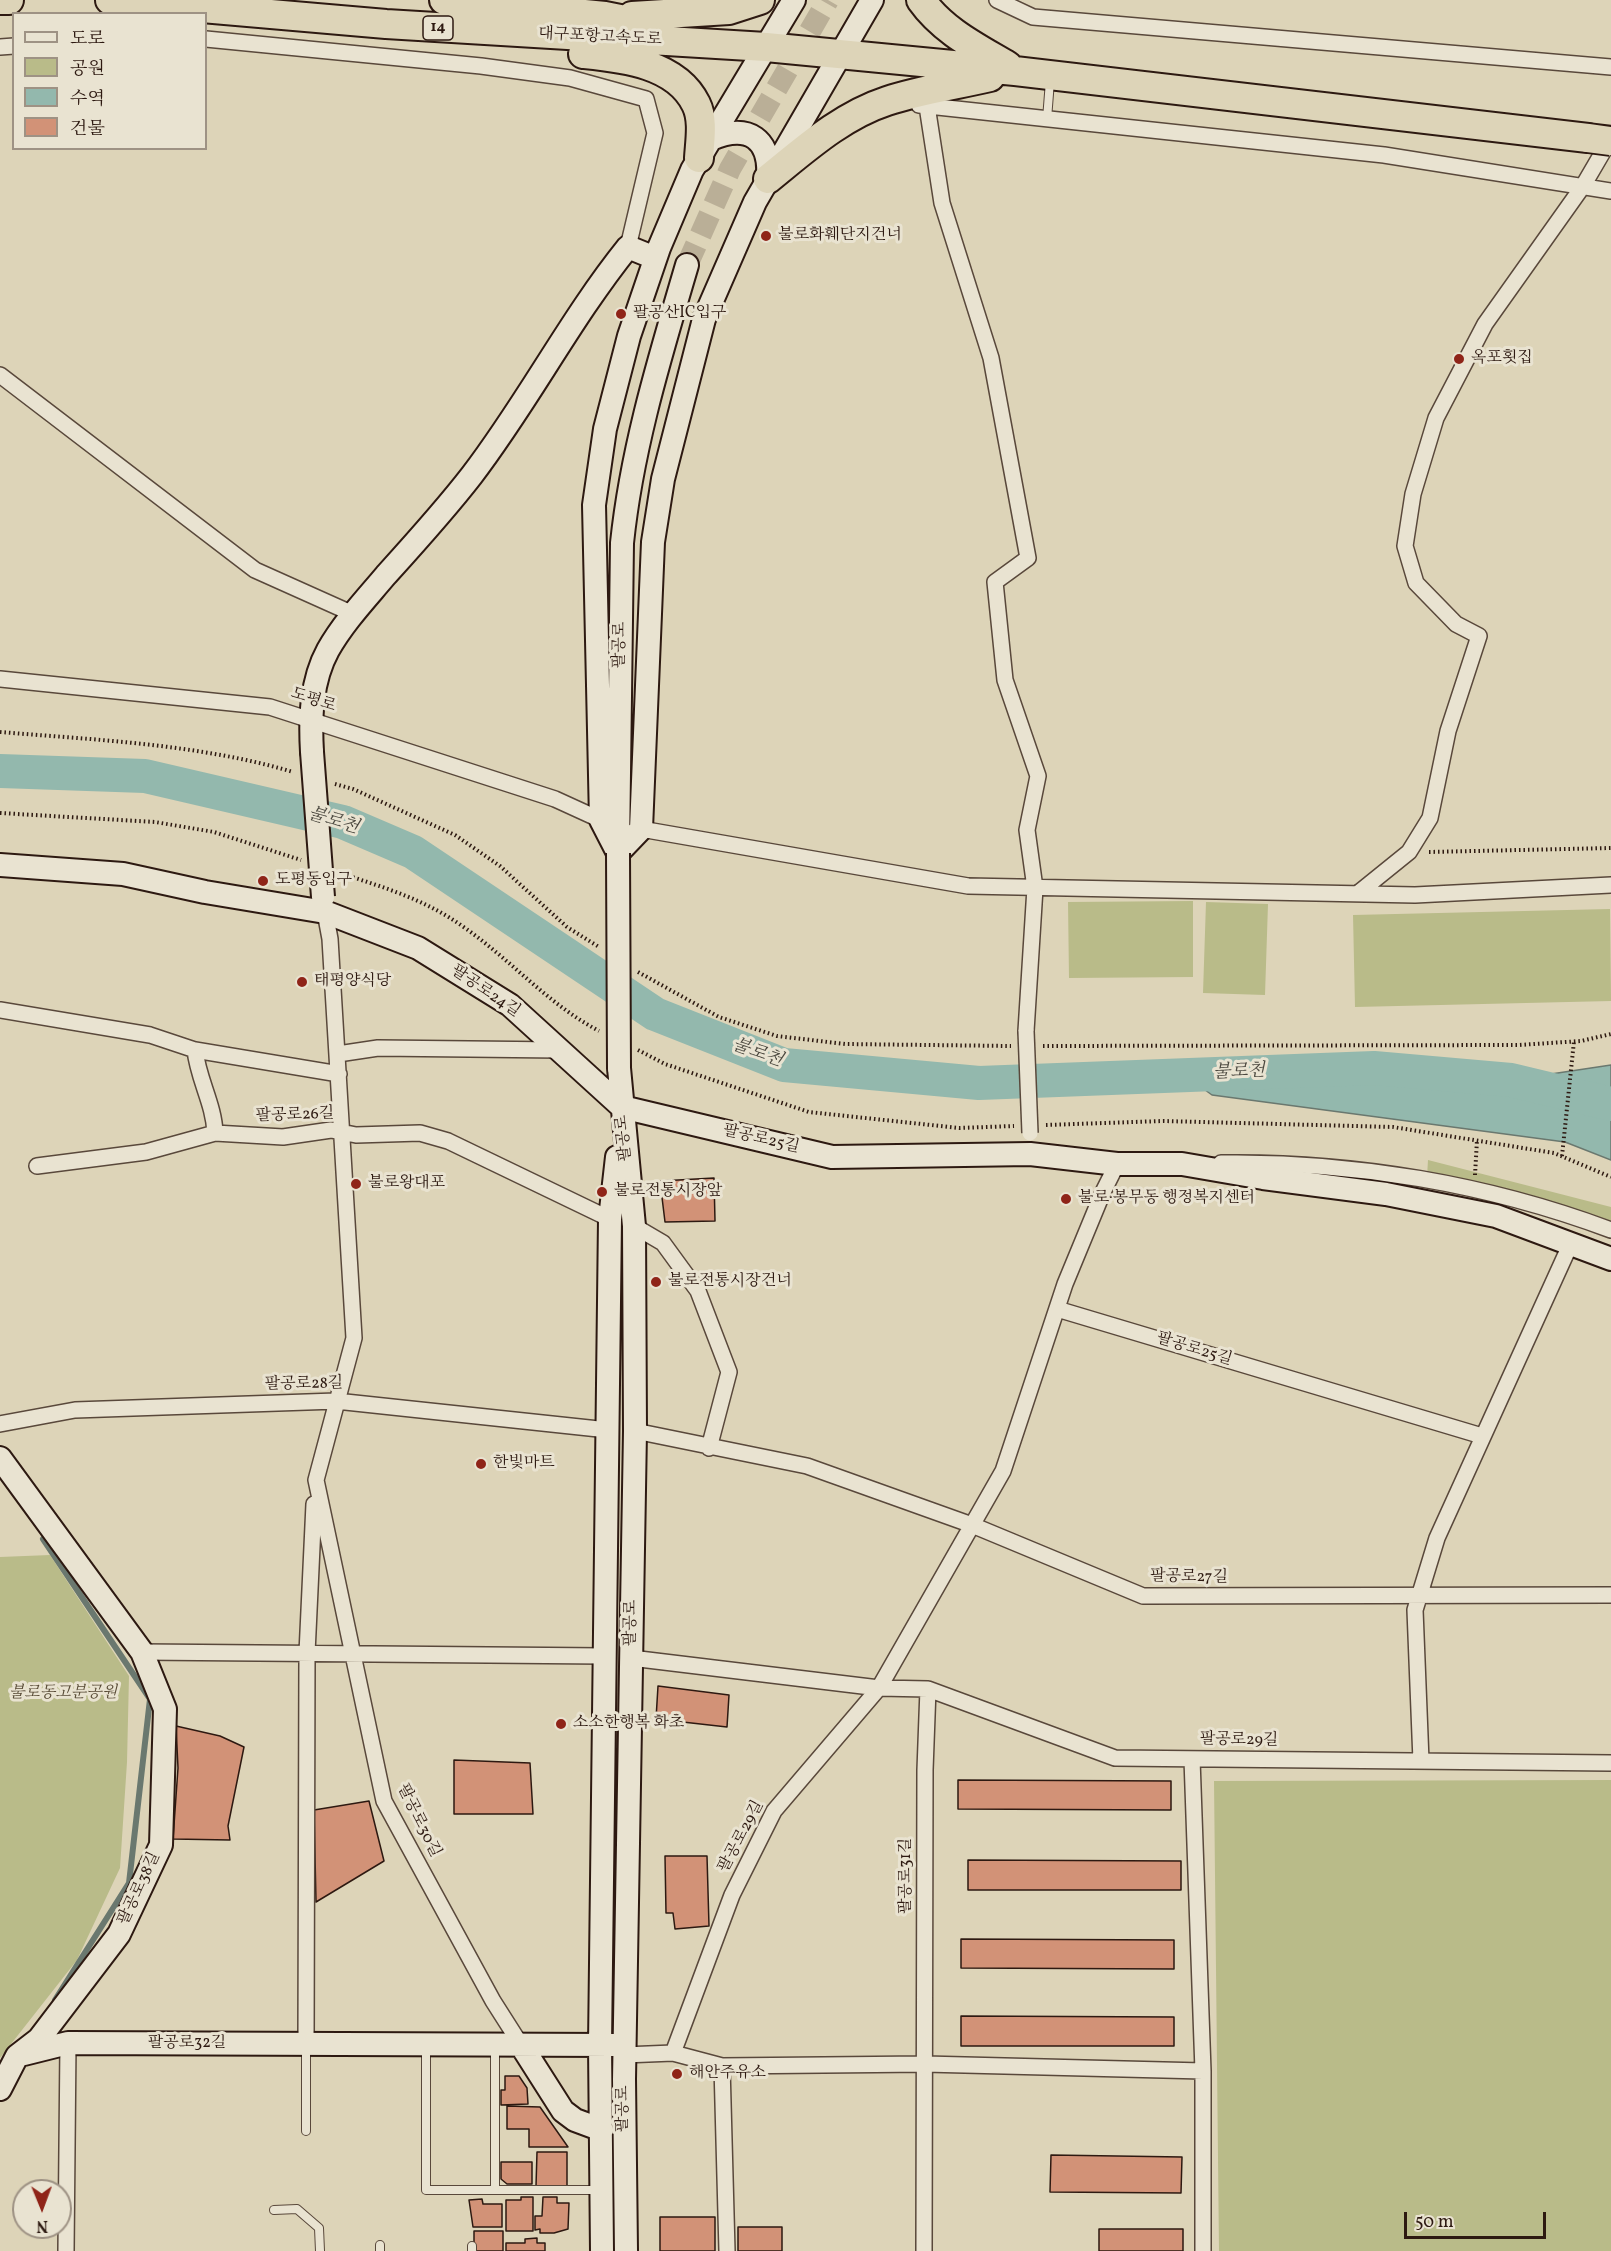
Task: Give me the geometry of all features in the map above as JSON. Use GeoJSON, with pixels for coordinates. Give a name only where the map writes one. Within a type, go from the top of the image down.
{"type":"FeatureCollection","features":[{"type":"Feature","properties":{"kind":"highway"},"geometry":{"type":"LineString","coordinates":[[0,0],[9,0]]}},
{"type":"Feature","properties":{"kind":"highway","name":"대구포항고속도로"},"geometry":{"type":"LineString","coordinates":[[110,0],[386,24],[766,47]]}},
{"type":"Feature","properties":{"kind":"highway","name":"대구포항고속도로"},"geometry":{"type":"LineString","coordinates":[[444,0],[605,16],[766,47]]}},
{"type":"Feature","properties":{"kind":"highway"},"geometry":{"type":"LineString","coordinates":[[605,16],[665,16],[729,10],[760,0]]}},
{"type":"Feature","properties":{"kind":"highway"},"geometry":{"type":"LineString","coordinates":[[921,0],[932,16],[952,33],[1015,71]]}},
{"type":"Feature","properties":{"kind":"highway"},"geometry":{"type":"LineString","coordinates":[[207,24],[276,26],[342,33],[386,24]]}},
{"type":"Feature","properties":{"kind":"highway"},"geometry":{"type":"LineString","coordinates":[[528,34],[569,52],[616,57],[652,67],[672,77],[686,89],[696,105],[705,149]]}},
{"type":"Feature","properties":{"kind":"highway"},"geometry":{"type":"LineString","coordinates":[[766,47],[1015,71],[1603,139]]}},
{"type":"Feature","properties":{"kind":"highway"},"geometry":{"type":"LineString","coordinates":[[768,179],[808,146],[850,118],[886,101],[1015,71]]}},
{"type":"Feature","properties":{"kind":"main road"},"geometry":{"type":"LineString","coordinates":[[794,0],[705,149],[655,258],[629,336],[605,429],[594,505],[601,820],[618,853],[641,829],[653,542],[663,479],[704,319],[755,202],[873,0]]}},
{"type":"Feature","properties":{"kind":"main road"},"geometry":{"type":"LineString","coordinates":[[705,149],[728,132],[755,137],[763,144],[769,163],[768,179]]}},
{"type":"Feature","properties":{"kind":"main road"},"geometry":{"type":"LineString","coordinates":[[324,905],[310,719],[320,668],[351,614],[461,489],[491,449],[603,279],[628,247],[655,258]]}},
{"type":"Feature","properties":{"kind":"main road","name":"팔공로"},"geometry":{"type":"LineString","coordinates":[[626,2251],[624,2049],[635,1431],[634,1226],[619,1068],[618,853],[622,543],[627,492],[639,437],[687,265]]}},
{"type":"Feature","properties":{"kind":"main road","name":"팔공로24길"},"geometry":{"type":"LineString","coordinates":[[0,865],[123,874],[205,892],[324,905],[418,948],[510,1005],[622,1107]]}},
{"type":"Feature","properties":{"kind":"main road","name":"팔공로"},"geometry":{"type":"LineString","coordinates":[[602,2251],[600,2045],[610,1219],[622,1107]]}},
{"type":"Feature","properties":{"kind":"main road","name":"팔공로25길"},"geometry":{"type":"LineString","coordinates":[[622,1107],[832,1157],[1033,1137],[1118,1164],[1182,1164],[1263,1178],[1386,1194],[1496,1216],[1571,1243],[1607,1262]]}},
{"type":"Feature","properties":{"kind":"main road","name":"팔공로38길"},"geometry":{"type":"LineString","coordinates":[[0,1458],[142,1652],[165,1708],[161,1845],[119,1934],[39,2039],[8,2057],[0,2089]]}},
{"type":"Feature","properties":{"kind":"main road","name":"팔공로32길"},"geometry":{"type":"LineString","coordinates":[[8,2057],[68,2043],[600,2045],[624,2049]]}},
{"type":"Feature","properties":{"kind":"main road"},"geometry":{"type":"LineString","coordinates":[[521,2045],[563,2111],[575,2120],[602,2130]]}},
{"type":"Feature","properties":{"kind":"street"},"geometry":{"type":"LineString","coordinates":[[997,0],[1033,17],[1611,67]]}},
{"type":"Feature","properties":{"kind":"street"},"geometry":{"type":"LineString","coordinates":[[207,39],[492,67],[570,78],[646,99],[655,133],[628,247]]}},
{"type":"Feature","properties":{"kind":"street"},"geometry":{"type":"LineString","coordinates":[[886,101],[1384,155],[1611,191]]}},
{"type":"Feature","properties":{"kind":"street"},"geometry":{"type":"LineString","coordinates":[[927,106],[942,203],[991,358],[1010,446],[1028,558],[995,582],[1005,680],[1038,776],[1027,830],[1035,888],[1026,1031],[1033,1137]]}},
{"type":"Feature","properties":{"kind":"street"},"geometry":{"type":"LineString","coordinates":[[1357,894],[1409,852],[1430,818],[1448,731],[1479,636],[1456,624],[1416,584],[1405,546],[1413,494],[1436,418],[1485,324],[1583,186],[1603,139]]}},
{"type":"Feature","properties":{"kind":"street"},"geometry":{"type":"LineString","coordinates":[[0,375],[255,570],[351,614]]}},
{"type":"Feature","properties":{"kind":"street","name":"도평로"},"geometry":{"type":"LineString","coordinates":[[0,679],[270,707],[555,799],[601,820]]}},
{"type":"Feature","properties":{"kind":"street"},"geometry":{"type":"LineString","coordinates":[[641,829],[968,886],[1415,895],[1611,885]]}},
{"type":"Feature","properties":{"kind":"street"},"geometry":{"type":"LineString","coordinates":[[324,905],[330,939],[343,1132]]}},
{"type":"Feature","properties":{"kind":"street"},"geometry":{"type":"LineString","coordinates":[[0,1010],[150,1035],[195,1050],[339,1074]]}},
{"type":"Feature","properties":{"kind":"street"},"geometry":{"type":"LineString","coordinates":[[338,1054],[378,1048],[560,1050]]}},
{"type":"Feature","properties":{"kind":"street"},"geometry":{"type":"LineString","coordinates":[[195,1050],[197,1069],[214,1117],[215,1133]]}},
{"type":"Feature","properties":{"kind":"street","name":"팔공로26길"},"geometry":{"type":"LineString","coordinates":[[37,1166],[146,1152],[215,1133],[283,1137],[331,1130],[356,1135],[420,1133],[435,1136],[610,1219]]}},
{"type":"Feature","properties":{"kind":"street","name":"팔공로30길"},"geometry":{"type":"LineString","coordinates":[[306,2044],[307,1653],[316,1480],[354,1338],[343,1132]]}},
{"type":"Feature","properties":{"kind":"street"},"geometry":{"type":"LineString","coordinates":[[1182,1164],[1284,1162],[1419,1178],[1550,1207],[1611,1230]]}},
{"type":"Feature","properties":{"kind":"street"},"geometry":{"type":"LineString","coordinates":[[972,1524],[1003,1471],[1057,1309],[1103,1192],[1118,1164]]}},
{"type":"Feature","properties":{"kind":"street"},"geometry":{"type":"LineString","coordinates":[[634,1226],[663,1244],[698,1290],[729,1372],[709,1448]]}},
{"type":"Feature","properties":{"kind":"street"},"geometry":{"type":"LineString","coordinates":[[1421,1761],[1415,1610],[1437,1538],[1571,1243]]}},
{"type":"Feature","properties":{"kind":"street","name":"팔공로25길"},"geometry":{"type":"LineString","coordinates":[[1057,1309],[1482,1436]]}},
{"type":"Feature","properties":{"kind":"street","name":"팔공로28길"},"geometry":{"type":"LineString","coordinates":[[0,1424],[75,1410],[336,1401],[608,1430]]}},
{"type":"Feature","properties":{"kind":"street","name":"팔공로27길"},"geometry":{"type":"LineString","coordinates":[[635,1431],[709,1448],[807,1466],[972,1524],[1143,1596],[1611,1595]]}},
{"type":"Feature","properties":{"kind":"street","name":"팔공로30길"},"geometry":{"type":"LineString","coordinates":[[316,1480],[384,1801],[493,2001],[521,2045]]}},
{"type":"Feature","properties":{"kind":"street","name":"팔공로29길"},"geometry":{"type":"LineString","coordinates":[[673,2053],[732,1894],[774,1811],[879,1688],[972,1524]]}},
{"type":"Feature","properties":{"kind":"street"},"geometry":{"type":"LineString","coordinates":[[142,1652],[604,1656]]}},
{"type":"Feature","properties":{"kind":"street","name":"팔공로29길"},"geometry":{"type":"LineString","coordinates":[[631,1658],[879,1688],[928,1689],[1115,1758],[1611,1763]]}},
{"type":"Feature","properties":{"kind":"street","name":"팔공로31길"},"geometry":{"type":"LineString","coordinates":[[924,2251],[925,1770],[928,1689]]}},
{"type":"Feature","properties":{"kind":"street"},"geometry":{"type":"LineString","coordinates":[[1192,1759],[1203,2070],[1203,2251]]}},
{"type":"Feature","properties":{"kind":"street"},"geometry":{"type":"LineString","coordinates":[[66,2251],[68,2043]]}},
{"type":"Feature","properties":{"kind":"street"},"geometry":{"type":"LineString","coordinates":[[624,2049],[673,2053],[722,2066],[926,2064],[1203,2070]]}},
{"type":"Feature","properties":{"kind":"street"},"geometry":{"type":"LineString","coordinates":[[722,2066],[727,2251]]}},
{"type":"Feature","properties":{"kind":"lane"},"geometry":{"type":"LineString","coordinates":[[1047,119],[1051,75]]}},
{"type":"Feature","properties":{"kind":"lane"},"geometry":{"type":"LineString","coordinates":[[306,2044],[306,2131]]}},
{"type":"Feature","properties":{"kind":"lane"},"geometry":{"type":"LineString","coordinates":[[426,2045],[426,2190],[602,2190]]}},
{"type":"Feature","properties":{"kind":"lane"},"geometry":{"type":"LineString","coordinates":[[495,2045],[495,2190]]}},
{"type":"Feature","properties":{"kind":"lane"},"geometry":{"type":"LineString","coordinates":[[274,2210],[297,2209],[319,2228],[320,2251]]}},
{"type":"Feature","properties":{"kind":"path"},"geometry":{"type":"LineString","coordinates":[[0,732],[149,745],[263,763],[297,773]]}},
{"type":"Feature","properties":{"kind":"path"},"geometry":{"type":"LineString","coordinates":[[331,783],[353,789],[456,835],[500,866],[567,927],[607,952]]}},
{"type":"Feature","properties":{"kind":"path"},"geometry":{"type":"LineString","coordinates":[[0,813],[155,822],[214,832],[304,861]]}},
{"type":"Feature","properties":{"kind":"path"},"geometry":{"type":"LineString","coordinates":[[1409,852],[1611,848]]}},
{"type":"Feature","properties":{"kind":"path"},"geometry":{"type":"LineString","coordinates":[[338,872],[417,898],[464,927],[570,1016],[602,1032]]}},
{"type":"Feature","properties":{"kind":"path"},"geometry":{"type":"LineString","coordinates":[[637,970],[719,1017],[777,1036],[845,1044],[1020,1046]]}},
{"type":"Feature","properties":{"kind":"path"},"geometry":{"type":"LineString","coordinates":[[1031,1046],[1519,1045],[1574,1041],[1611,1034]]}},
{"type":"Feature","properties":{"kind":"path"},"geometry":{"type":"LineString","coordinates":[[1562,1156],[1574,1041]]}},
{"type":"Feature","properties":{"kind":"path"},"geometry":{"type":"LineString","coordinates":[[633,1048],[665,1064],[809,1112],[959,1128],[1016,1126]]}},
{"type":"Feature","properties":{"kind":"path"},"geometry":{"type":"LineString","coordinates":[[1033,1137],[1163,1121],[1394,1126],[1562,1156],[1611,1177]]}},
{"type":"Feature","properties":{"kind":"path"},"geometry":{"type":"LineString","coordinates":[[1474,1178],[1477,1140]]}},
{"type":"Feature","properties":{"kind":"green space"},"geometry":{"type":"Polygon","coordinates":[[[1193,901],[1193,977],[1069,978],[1068,902],[1193,901]]]}},
{"type":"Feature","properties":{"kind":"green space"},"geometry":{"type":"Polygon","coordinates":[[[1206,902],[1268,904],[1265,995],[1203,993],[1206,902]]]}},
{"type":"Feature","properties":{"kind":"green space"},"geometry":{"type":"Polygon","coordinates":[[[1610,909],[1611,1001],[1355,1007],[1353,915],[1610,909]]]}},
{"type":"Feature","properties":{"kind":"green space"},"geometry":{"type":"Polygon","coordinates":[[[1428,1160],[1611,1207],[1611,1231],[1427,1177],[1428,1160]]]}},
{"type":"Feature","properties":{"kind":"green space","name":"불로동고분공원"},"geometry":{"type":"Polygon","coordinates":[[[50,1555],[129,1676],[127,1762],[120,1868],[77,1960],[0,2058],[0,1557],[50,1555]]]}},
{"type":"Feature","properties":{"kind":"green space"},"geometry":{"type":"Polygon","coordinates":[[[1611,1780],[1611,2251],[1219,2251],[1214,1781],[1611,1780]]]}},
{"type":"Feature","properties":{"kind":"water"},"geometry":{"type":"Polygon","coordinates":[[[1611,1065],[1611,1160],[1565,1142],[1212,1095],[1183,1074],[1374,1068],[1511,1080],[1611,1065]]]}},
{"type":"Feature","properties":{"kind":"building"},"geometry":{"type":"Polygon","coordinates":[[[714,1178],[715,1221],[665,1222],[660,1181],[714,1178]]]}},
{"type":"Feature","properties":{"kind":"building"},"geometry":{"type":"Polygon","coordinates":[[[658,1686],[729,1695],[727,1727],[656,1719],[658,1686]]]}},
{"type":"Feature","properties":{"kind":"building"},"geometry":{"type":"Polygon","coordinates":[[[176,1726],[220,1736],[244,1747],[228,1826],[230,1840],[173,1839],[178,1768],[176,1726]]]}},
{"type":"Feature","properties":{"kind":"building"},"geometry":{"type":"Polygon","coordinates":[[[454,1760],[530,1763],[533,1814],[454,1814],[454,1760]]]}},
{"type":"Feature","properties":{"kind":"building"},"geometry":{"type":"Polygon","coordinates":[[[958,1780],[1171,1781],[1171,1810],[958,1809],[958,1780]]]}},
{"type":"Feature","properties":{"kind":"building"},"geometry":{"type":"Polygon","coordinates":[[[369,1801],[384,1861],[316,1902],[314,1810],[369,1801]]]}},
{"type":"Feature","properties":{"kind":"building"},"geometry":{"type":"Polygon","coordinates":[[[665,1856],[707,1856],[709,1926],[675,1929],[673,1913],[666,1913],[665,1856]]]}},
{"type":"Feature","properties":{"kind":"building"},"geometry":{"type":"Polygon","coordinates":[[[968,1860],[1181,1861],[1181,1890],[968,1890],[968,1860]]]}},
{"type":"Feature","properties":{"kind":"building"},"geometry":{"type":"Polygon","coordinates":[[[961,1939],[1174,1940],[1174,1969],[961,1968],[961,1939]]]}},
{"type":"Feature","properties":{"kind":"building"},"geometry":{"type":"Polygon","coordinates":[[[961,2016],[1174,2017],[1174,2046],[961,2046],[961,2016]]]}},
{"type":"Feature","properties":{"kind":"building"},"geometry":{"type":"Polygon","coordinates":[[[505,2076],[519,2076],[527,2088],[528,2104],[501,2105],[501,2090],[505,2090],[505,2076]]]}},
{"type":"Feature","properties":{"kind":"building"},"geometry":{"type":"Polygon","coordinates":[[[507,2106],[540,2107],[568,2147],[529,2147],[529,2129],[507,2129],[507,2106]]]}},
{"type":"Feature","properties":{"kind":"building"},"geometry":{"type":"Polygon","coordinates":[[[537,2152],[567,2152],[567,2187],[536,2186],[537,2152]]]}},
{"type":"Feature","properties":{"kind":"building"},"geometry":{"type":"Polygon","coordinates":[[[1051,2155],[1182,2157],[1181,2193],[1050,2192],[1051,2155]]]}},
{"type":"Feature","properties":{"kind":"building"},"geometry":{"type":"Polygon","coordinates":[[[501,2162],[532,2162],[532,2184],[507,2184],[501,2179],[501,2162]]]}},
{"type":"Feature","properties":{"kind":"building"},"geometry":{"type":"Polygon","coordinates":[[[521,2197],[533,2197],[533,2231],[506,2231],[506,2200],[521,2200],[521,2197]]]}},
{"type":"Feature","properties":{"kind":"building"},"geometry":{"type":"Polygon","coordinates":[[[543,2197],[557,2197],[557,2203],[569,2203],[568,2229],[554,2233],[540,2233],[540,2229],[535,2230],[535,2216],[542,2216],[543,2197]]]}},
{"type":"Feature","properties":{"kind":"building"},"geometry":{"type":"Polygon","coordinates":[[[482,2199],[483,2204],[502,2204],[502,2227],[473,2227],[469,2200],[482,2199]]]}},
{"type":"Feature","properties":{"kind":"building"},"geometry":{"type":"Polygon","coordinates":[[[660,2217],[715,2217],[715,2251],[660,2251],[660,2217]]]}},
{"type":"Feature","properties":{"kind":"building"},"geometry":{"type":"Polygon","coordinates":[[[738,2227],[782,2227],[782,2251],[738,2251],[738,2227]]]}},
{"type":"Feature","properties":{"kind":"building"},"geometry":{"type":"Polygon","coordinates":[[[1099,2229],[1183,2229],[1183,2251],[1099,2251],[1099,2229]]]}},
{"type":"Feature","properties":{"kind":"building"},"geometry":{"type":"Polygon","coordinates":[[[474,2231],[503,2231],[503,2251],[474,2251],[474,2231]]]}},
{"type":"Feature","properties":{"kind":"building"},"geometry":{"type":"Polygon","coordinates":[[[537,2238],[537,2243],[545,2243],[545,2251],[506,2251],[506,2243],[525,2243],[525,2239],[537,2238]]]}},
{"type":"Feature","properties":{"kind":"waterway","name":"불로천"},"geometry":{"type":"LineString","coordinates":[[0,771],[145,776],[343,822],[413,852],[655,1014],[784,1065],[979,1083],[1374,1068],[1511,1080],[1611,1104]]}},
{"type":"Feature","properties":{"kind":"waterway"},"geometry":{"type":"LineString","coordinates":[[43,1539],[150,1699],[129,1883],[55,2000]]}},
{"type":"Feature","properties":{"kind":"tunnel"},"geometry":{"type":"LineString","coordinates":[[687,265],[730,169],[828,0]]}},
{"type":"Feature","properties":{"kind":"place","name":"불로화훼단지건너"},"geometry":{"type":"Point","coordinates":[766,236]}},
{"type":"Feature","properties":{"kind":"place","name":"팔공산IC입구"},"geometry":{"type":"Point","coordinates":[621,314]}},
{"type":"Feature","properties":{"kind":"place","name":"옥포횟집"},"geometry":{"type":"Point","coordinates":[1459,359]}},
{"type":"Feature","properties":{"kind":"place","name":"도평동입구"},"geometry":{"type":"Point","coordinates":[263,881]}},
{"type":"Feature","properties":{"kind":"place","name":"태평양식당"},"geometry":{"type":"Point","coordinates":[302,982]}},
{"type":"Feature","properties":{"kind":"place","name":"불로왕대포"},"geometry":{"type":"Point","coordinates":[356,1184]}},
{"type":"Feature","properties":{"kind":"place","name":"불로전통시장앞"},"geometry":{"type":"Point","coordinates":[602,1192]}},
{"type":"Feature","properties":{"kind":"place","name":"불로·봉무동 행정복지센터"},"geometry":{"type":"Point","coordinates":[1066,1199]}},
{"type":"Feature","properties":{"kind":"place","name":"불로전통시장건너"},"geometry":{"type":"Point","coordinates":[656,1282]}},
{"type":"Feature","properties":{"kind":"place","name":"한빛마트"},"geometry":{"type":"Point","coordinates":[481,1464]}},
{"type":"Feature","properties":{"kind":"place","name":"소소한행복 화초"},"geometry":{"type":"Point","coordinates":[561,1724]}},
{"type":"Feature","properties":{"kind":"place","name":"해안주유소"},"geometry":{"type":"Point","coordinates":[677,2074]}}]}
